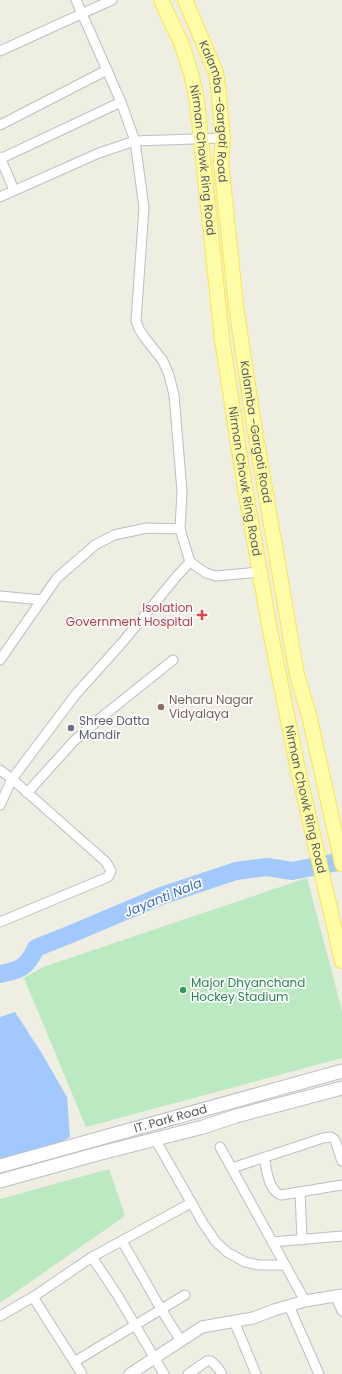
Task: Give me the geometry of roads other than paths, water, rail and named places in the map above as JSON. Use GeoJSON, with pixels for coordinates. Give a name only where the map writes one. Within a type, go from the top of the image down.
{"type":"FeatureCollection","features":[{"type":"Feature","properties":{"kind":"main road","name":"Nirman Chowk Ring Road"},"geometry":{"type":"LineString","coordinates":[[161,0],[182,44],[191,73],[197,101],[222,339],[244,482],[297,765],[342,961]]}},
{"type":"Feature","properties":{"kind":"main road","name":"Kalamba -Gargoti Road"},"geometry":{"type":"LineString","coordinates":[[186,0],[216,73],[223,138],[221,162],[236,306],[253,418],[297,676],[309,715],[341,857]]}},
{"type":"Feature","properties":{"kind":"main road","name":"IT. Park Road"},"geometry":{"type":"LineString","coordinates":[[0,1166],[342,1071]]}},
{"type":"Feature","properties":{"kind":"main road","name":"IT. Park Road"},"geometry":{"type":"LineString","coordinates":[[0,1181],[342,1088]]}},
{"type":"Feature","properties":{"kind":"street"},"geometry":{"type":"LineString","coordinates":[[76,0],[121,102],[135,141],[144,208],[136,321],[144,338],[164,361],[174,395],[182,491],[180,529],[190,562],[206,573],[216,576],[260,572]]}},
{"type":"Feature","properties":{"kind":"street"},"geometry":{"type":"LineString","coordinates":[[0,52],[112,0]]}},
{"type":"Feature","properties":{"kind":"street"},"geometry":{"type":"LineString","coordinates":[[0,125],[107,70]]}},
{"type":"Feature","properties":{"kind":"street"},"geometry":{"type":"LineString","coordinates":[[14,190],[0,158],[121,102]]}},
{"type":"Feature","properties":{"kind":"street"},"geometry":{"type":"LineString","coordinates":[[0,197],[99,154],[135,141],[223,138]]}},
{"type":"Feature","properties":{"kind":"street"},"geometry":{"type":"LineString","coordinates":[[0,660],[58,578],[95,545],[114,535],[147,528],[180,529]]}},
{"type":"Feature","properties":{"kind":"street"},"geometry":{"type":"LineString","coordinates":[[0,805],[12,779],[76,694],[121,644],[190,562]]}},
{"type":"Feature","properties":{"kind":"street"},"geometry":{"type":"LineString","coordinates":[[0,596],[42,600]]}},
{"type":"Feature","properties":{"kind":"street"},"geometry":{"type":"LineString","coordinates":[[27,793],[74,740],[173,660]]}},
{"type":"Feature","properties":{"kind":"street"},"geometry":{"type":"LineString","coordinates":[[0,770],[106,862],[111,871],[108,877],[0,922]]}},
{"type":"Feature","properties":{"kind":"street"},"geometry":{"type":"LineString","coordinates":[[232,1168],[331,1137],[335,1140],[342,1161]]}},
{"type":"Feature","properties":{"kind":"street"},"geometry":{"type":"LineString","coordinates":[[155,1139],[191,1203],[216,1242],[227,1252],[245,1262],[259,1266],[284,1265]]}},
{"type":"Feature","properties":{"kind":"street"},"geometry":{"type":"LineString","coordinates":[[220,1147],[305,1301]]}},
{"type":"Feature","properties":{"kind":"street"},"geometry":{"type":"LineString","coordinates":[[264,1158],[272,1188],[276,1193],[281,1195],[342,1185]]}},
{"type":"Feature","properties":{"kind":"street"},"geometry":{"type":"LineString","coordinates":[[300,1192],[302,1240]]}},
{"type":"Feature","properties":{"kind":"street"},"geometry":{"type":"LineString","coordinates":[[0,1316],[33,1297],[92,1257],[191,1203]]}},
{"type":"Feature","properties":{"kind":"street"},"geometry":{"type":"LineString","coordinates":[[272,1242],[342,1236]]}},
{"type":"Feature","properties":{"kind":"street"},"geometry":{"type":"LineString","coordinates":[[122,1241],[161,1309],[181,1340]]}},
{"type":"Feature","properties":{"kind":"street"},"geometry":{"type":"LineString","coordinates":[[92,1257],[118,1296],[164,1374]]}},
{"type":"Feature","properties":{"kind":"street"},"geometry":{"type":"LineString","coordinates":[[74,1362],[185,1295]]}},
{"type":"Feature","properties":{"kind":"street"},"geometry":{"type":"LineString","coordinates":[[130,1374],[202,1327],[253,1318],[305,1301],[339,1295],[342,1311]]}},
{"type":"Feature","properties":{"kind":"street"},"geometry":{"type":"LineString","coordinates":[[33,1297],[82,1374]]}},
{"type":"Feature","properties":{"kind":"street"},"geometry":{"type":"LineString","coordinates":[[289,1306],[319,1374]]}},
{"type":"Feature","properties":{"kind":"street"},"geometry":{"type":"LineString","coordinates":[[234,1321],[256,1374]]}},
{"type":"Feature","properties":{"kind":"street"},"geometry":{"type":"LineString","coordinates":[[188,1374],[207,1361],[211,1361],[222,1374]]}},
{"type":"Feature","properties":{"kind":"water"},"geometry":{"type":"Polygon","coordinates":[[[15,1012],[41,1052],[67,1097],[70,1137],[54,1146],[0,1160],[0,1017],[15,1012]]]}},
{"type":"Feature","properties":{"kind":"waterway","name":"Jayanti Nala"},"geometry":{"type":"LineString","coordinates":[[0,974],[22,967],[30,960],[36,948],[161,896],[236,871],[267,867],[292,871],[342,861]]}},
{"type":"Feature","properties":{"kind":"place","name":"Isolation Government Hospital"},"geometry":{"type":"Point","coordinates":[202,615]}},
{"type":"Feature","properties":{"kind":"place","name":"Neharu Nagar Vidyalaya"},"geometry":{"type":"Point","coordinates":[161,707]}},
{"type":"Feature","properties":{"kind":"place","name":"Shree Datta Mandir"},"geometry":{"type":"Point","coordinates":[71,728]}},
{"type":"Feature","properties":{"kind":"place","name":"Major Dhyanchand Hockey Stadium"},"geometry":{"type":"Point","coordinates":[183,990]}}]}
